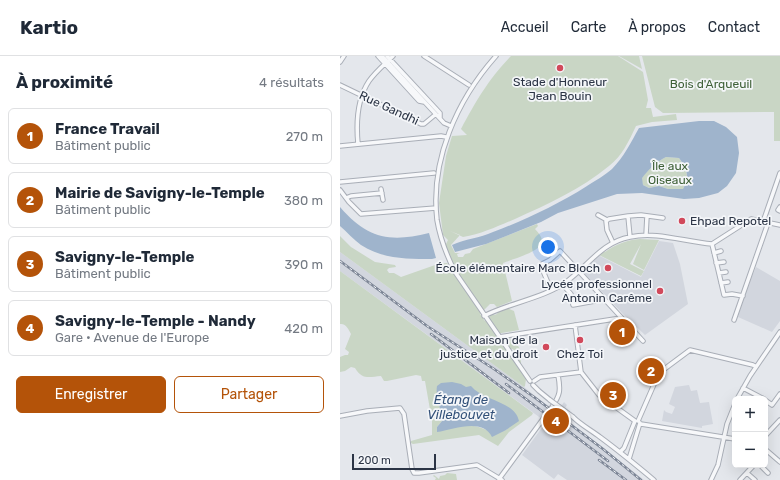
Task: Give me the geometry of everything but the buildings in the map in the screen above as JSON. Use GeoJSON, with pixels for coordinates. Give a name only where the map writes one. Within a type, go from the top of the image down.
{"type":"FeatureCollection","features":[{"type":"Feature","properties":{"kind":"street"},"geometry":{"type":"LineString","coordinates":[[340,62],[344,56]]}},
{"type":"Feature","properties":{"kind":"street"},"geometry":{"type":"LineString","coordinates":[[378,56],[389,59],[420,101],[424,102],[444,122],[451,126]]}},
{"type":"Feature","properties":{"kind":"street"},"geometry":{"type":"LineString","coordinates":[[382,56],[389,59],[440,114],[440,118]]}},
{"type":"Feature","properties":{"kind":"street"},"geometry":{"type":"LineString","coordinates":[[424,56],[469,85]]}},
{"type":"Feature","properties":{"kind":"street"},"geometry":{"type":"LineString","coordinates":[[496,56],[491,58],[473,86],[446,137],[439,171],[436,208],[439,228],[449,261],[484,316],[532,382],[550,400],[620,452],[654,480]]}},
{"type":"Feature","properties":{"kind":"street"},"geometry":{"type":"LineString","coordinates":[[358,144],[357,118],[362,95],[369,81],[389,59]]}},
{"type":"Feature","properties":{"kind":"street","name":"Rue Gandhi"},"geometry":{"type":"LineString","coordinates":[[340,85],[422,124],[436,114]]}},
{"type":"Feature","properties":{"kind":"street"},"geometry":{"type":"LineString","coordinates":[[422,96],[424,102]]}},
{"type":"Feature","properties":{"kind":"street"},"geometry":{"type":"LineString","coordinates":[[340,146],[441,136],[446,137]]}},
{"type":"Feature","properties":{"kind":"street"},"geometry":{"type":"LineString","coordinates":[[340,182],[434,173]]}},
{"type":"Feature","properties":{"kind":"street"},"geometry":{"type":"LineString","coordinates":[[734,320],[780,173]]}},
{"type":"Feature","properties":{"kind":"street"},"geometry":{"type":"LineString","coordinates":[[381,188],[383,200]]}},
{"type":"Feature","properties":{"kind":"street"},"geometry":{"type":"LineString","coordinates":[[340,190],[356,210],[363,214],[436,208]]}},
{"type":"Feature","properties":{"kind":"street"},"geometry":{"type":"LineString","coordinates":[[346,198],[351,196],[382,193]]}},
{"type":"Feature","properties":{"kind":"street"},"geometry":{"type":"LineString","coordinates":[[780,207],[778,210],[780,211]]}},
{"type":"Feature","properties":{"kind":"street"},"geometry":{"type":"LineString","coordinates":[[598,215],[607,220],[628,216],[663,218]]}},
{"type":"Feature","properties":{"kind":"street"},"geometry":{"type":"LineString","coordinates":[[628,216],[630,236]]}},
{"type":"Feature","properties":{"kind":"street"},"geometry":{"type":"LineString","coordinates":[[646,235],[647,216]]}},
{"type":"Feature","properties":{"kind":"street"},"geometry":{"type":"LineString","coordinates":[[484,316],[551,290],[562,284],[602,249],[613,242],[630,236],[646,235],[712,244],[751,219],[780,225]]}},
{"type":"Feature","properties":{"kind":"street"},"geometry":{"type":"LineString","coordinates":[[607,220],[607,230],[613,242]]}},
{"type":"Feature","properties":{"kind":"street"},"geometry":{"type":"LineString","coordinates":[[712,244],[724,295],[732,294],[742,296]]}},
{"type":"Feature","properties":{"kind":"street"},"geometry":{"type":"LineString","coordinates":[[551,290],[542,265],[560,251],[643,341]]}},
{"type":"Feature","properties":{"kind":"street"},"geometry":{"type":"LineString","coordinates":[[714,253],[721,251]]}},
{"type":"Feature","properties":{"kind":"street"},"geometry":{"type":"LineString","coordinates":[[716,263],[724,262]]}},
{"type":"Feature","properties":{"kind":"street"},"geometry":{"type":"LineString","coordinates":[[719,273],[726,272]]}},
{"type":"Feature","properties":{"kind":"street"},"geometry":{"type":"LineString","coordinates":[[721,283],[728,282]]}},
{"type":"Feature","properties":{"kind":"street"},"geometry":{"type":"LineString","coordinates":[[562,284],[571,294],[573,304],[595,302],[601,296]]}},
{"type":"Feature","properties":{"kind":"street"},"geometry":{"type":"LineString","coordinates":[[499,337],[621,318]]}},
{"type":"Feature","properties":{"kind":"street"},"geometry":{"type":"LineString","coordinates":[[575,325],[581,372],[596,390],[638,422],[732,438]]}},
{"type":"Feature","properties":{"kind":"street"},"geometry":{"type":"LineString","coordinates":[[738,396],[742,388],[780,332]]}},
{"type":"Feature","properties":{"kind":"street"},"geometry":{"type":"LineString","coordinates":[[620,452],[624,448],[638,422],[659,373],[690,350],[756,367]]}},
{"type":"Feature","properties":{"kind":"street"},"geometry":{"type":"LineString","coordinates":[[532,382],[540,377],[581,372]]}},
{"type":"Feature","properties":{"kind":"street"},"geometry":{"type":"LineString","coordinates":[[552,407],[559,396],[560,391],[558,376]]}},
{"type":"Feature","properties":{"kind":"street"},"geometry":{"type":"LineString","coordinates":[[742,388],[755,396]]}},
{"type":"Feature","properties":{"kind":"street"},"geometry":{"type":"LineString","coordinates":[[768,402],[772,405],[780,394]]}},
{"type":"Feature","properties":{"kind":"street"},"geometry":{"type":"LineString","coordinates":[[340,416],[397,408],[401,409],[404,414],[412,469],[414,473],[477,465],[500,479],[543,419]]}},
{"type":"Feature","properties":{"kind":"street"},"geometry":{"type":"LineString","coordinates":[[711,480],[718,465],[724,437],[732,413]]}},
{"type":"Feature","properties":{"kind":"street"},"geometry":{"type":"LineString","coordinates":[[768,432],[780,420]]}},
{"type":"Feature","properties":{"kind":"street"},"geometry":{"type":"LineString","coordinates":[[629,459],[638,422]]}},
{"type":"Feature","properties":{"kind":"street"},"geometry":{"type":"LineString","coordinates":[[768,453],[780,462]]}},
{"type":"Feature","properties":{"kind":"street"},"geometry":{"type":"LineString","coordinates":[[740,480],[751,468]]}},
{"type":"Feature","properties":{"kind":"street"},"geometry":{"type":"LineString","coordinates":[[763,468],[768,473]]}},
{"type":"Feature","properties":{"kind":"street"},"geometry":{"type":"LineString","coordinates":[[747,473],[755,480]]}},
{"type":"Feature","properties":{"kind":"shaded area","name":"Lycée professionnel Antonin Carême"},"geometry":{"type":"Polygon","coordinates":[[[659,241],[673,243],[680,264],[688,304],[645,335],[582,271],[598,255],[641,277],[659,241]]]}},
{"type":"Feature","properties":{"kind":"shaded area"},"geometry":{"type":"Polygon","coordinates":[[[340,252],[524,387],[554,411],[564,402],[567,405],[565,408],[575,417],[571,423],[644,480],[567,480],[558,474],[554,479],[522,455],[546,422],[340,271],[340,252]]]}},
{"type":"Feature","properties":{"kind":"shaded area"},"geometry":{"type":"Polygon","coordinates":[[[756,267],[780,281],[780,321],[772,332],[738,317],[745,293],[756,267]]]}},
{"type":"Feature","properties":{"kind":"shaded area"},"geometry":{"type":"Polygon","coordinates":[[[689,385],[691,391],[697,390],[700,403],[709,402],[713,424],[702,426],[702,428],[662,421],[664,410],[672,414],[675,407],[669,404],[675,387],[689,385]]]}},
{"type":"Feature","properties":{"kind":"green space"},"geometry":{"type":"Polygon","coordinates":[[[511,56],[618,56],[643,72],[648,100],[646,108],[651,108],[653,117],[676,114],[677,120],[652,122],[636,126],[625,148],[614,162],[587,182],[564,196],[540,208],[483,232],[463,237],[460,235],[451,245],[455,253],[460,253],[457,254],[458,257],[463,257],[465,254],[470,253],[473,249],[537,224],[538,226],[535,229],[542,239],[540,246],[531,252],[503,263],[512,301],[497,307],[494,304],[490,304],[480,314],[485,321],[493,313],[494,315],[497,314],[499,310],[507,308],[514,311],[519,330],[496,334],[499,340],[509,338],[519,347],[520,353],[515,352],[513,349],[508,350],[509,356],[513,353],[516,354],[521,361],[521,363],[515,363],[526,379],[524,387],[340,252],[340,236],[351,247],[375,262],[395,265],[396,267],[389,268],[387,270],[389,273],[394,273],[401,277],[438,264],[447,263],[453,270],[457,265],[452,263],[451,257],[445,246],[448,240],[443,235],[439,203],[446,156],[452,136],[467,135],[461,129],[477,100],[489,82],[511,56]]]}},
{"type":"Feature","properties":{"kind":"green space"},"geometry":{"type":"Polygon","coordinates":[[[619,56],[639,56],[642,69],[619,56]]]}},
{"type":"Feature","properties":{"kind":"green space","name":"Bois d'Arqueuil"},"geometry":{"type":"Polygon","coordinates":[[[642,56],[780,56],[780,141],[774,141],[774,112],[663,113],[655,107],[642,56]]]}},
{"type":"Feature","properties":{"kind":"green space","name":"Île aux Oiseaux"},"geometry":{"type":"Polygon","coordinates":[[[666,157],[679,158],[684,166],[687,177],[683,189],[668,189],[659,186],[649,188],[643,185],[641,178],[653,166],[666,157]]]}},
{"type":"Feature","properties":{"kind":"green space"},"geometry":{"type":"Polygon","coordinates":[[[640,239],[659,240],[644,270],[633,264],[641,244],[630,264],[644,271],[641,276],[599,255],[603,251],[605,252],[622,243],[640,239]]]}},
{"type":"Feature","properties":{"kind":"green space"},"geometry":{"type":"Polygon","coordinates":[[[340,271],[533,413],[509,432],[498,446],[479,435],[413,444],[411,441],[432,435],[432,421],[425,381],[422,381],[421,376],[416,375],[384,381],[381,376],[363,376],[355,368],[351,367],[340,372],[340,357],[348,355],[349,352],[345,349],[351,334],[346,326],[340,324],[340,271]],[[466,387],[436,394],[442,415],[442,421],[437,427],[464,425],[478,427],[490,432],[506,430],[513,424],[484,396],[466,387]]]}},
{"type":"Feature","properties":{"kind":"green space"},"geometry":{"type":"Polygon","coordinates":[[[447,473],[456,474],[457,480],[435,480],[436,478],[433,476],[434,475],[439,479],[440,476],[447,473]]]}},
{"type":"Feature","properties":{"kind":"water"},"geometry":{"type":"Polygon","coordinates":[[[699,121],[714,121],[726,127],[737,137],[739,153],[736,173],[727,186],[718,193],[699,198],[684,199],[642,193],[617,194],[558,213],[541,222],[486,244],[455,252],[452,245],[488,234],[529,217],[564,200],[603,176],[620,160],[639,128],[699,121]],[[666,157],[656,163],[642,178],[643,185],[649,188],[659,186],[668,189],[683,189],[687,173],[679,158],[666,157]]]}},
{"type":"Feature","properties":{"kind":"water"},"geometry":{"type":"Polygon","coordinates":[[[340,207],[360,226],[380,235],[402,238],[429,233],[436,258],[423,259],[386,256],[369,250],[358,243],[340,226],[340,207]]]}},
{"type":"Feature","properties":{"kind":"water","name":"Étang de Villebouvet"},"geometry":{"type":"Polygon","coordinates":[[[452,382],[466,387],[471,386],[483,395],[512,409],[519,421],[492,437],[487,431],[474,426],[459,427],[437,432],[437,427],[442,421],[437,395],[437,386],[441,383],[452,382]]]}},
{"type":"Feature","properties":{"kind":"tunnel"},"geometry":{"type":"LineString","coordinates":[[543,419],[552,407]]}},
{"type":"Feature","properties":{"kind":"railway"},"geometry":{"type":"LineString","coordinates":[[340,261],[427,326],[494,369],[534,397],[603,449],[641,480]]}},
{"type":"Feature","properties":{"kind":"railway"},"geometry":{"type":"LineString","coordinates":[[431,334],[509,393]]}},
{"type":"Feature","properties":{"kind":"railway"},"geometry":{"type":"LineString","coordinates":[[506,384],[608,461]]}},
{"type":"Feature","properties":{"kind":"railway"},"geometry":{"type":"LineString","coordinates":[[599,460],[626,480]]}},
{"type":"Feature","properties":{"kind":"place","name":"Stade d'Honneur Jean Bouin"},"geometry":{"type":"Point","coordinates":[560,68]}},
{"type":"Feature","properties":{"kind":"place","name":"Ehpad Repotel"},"geometry":{"type":"Point","coordinates":[682,221]}},
{"type":"Feature","properties":{"kind":"place","name":"École élémentaire Marc Bloch"},"geometry":{"type":"Point","coordinates":[608,268]}},
{"type":"Feature","properties":{"kind":"place","name":"Lycée professionnel Antonin Carême"},"geometry":{"type":"Point","coordinates":[660,291]}},
{"type":"Feature","properties":{"kind":"place","name":"France Travail"},"geometry":{"type":"Point","coordinates":[622,332]}},
{"type":"Feature","properties":{"kind":"place","name":"Chez Toi"},"geometry":{"type":"Point","coordinates":[580,340]}},
{"type":"Feature","properties":{"kind":"place","name":"Maison de la justice et du droit"},"geometry":{"type":"Point","coordinates":[546,347]}},
{"type":"Feature","properties":{"kind":"place","name":"Mairie de Savigny-le-Temple"},"geometry":{"type":"Point","coordinates":[651,371]}},
{"type":"Feature","properties":{"kind":"place","name":"Savigny-le-Temple"},"geometry":{"type":"Point","coordinates":[613,395]}},
{"type":"Feature","properties":{"kind":"place","name":"Savigny-le-Temple - Nandy"},"geometry":{"type":"Point","coordinates":[556,421]}}]}
